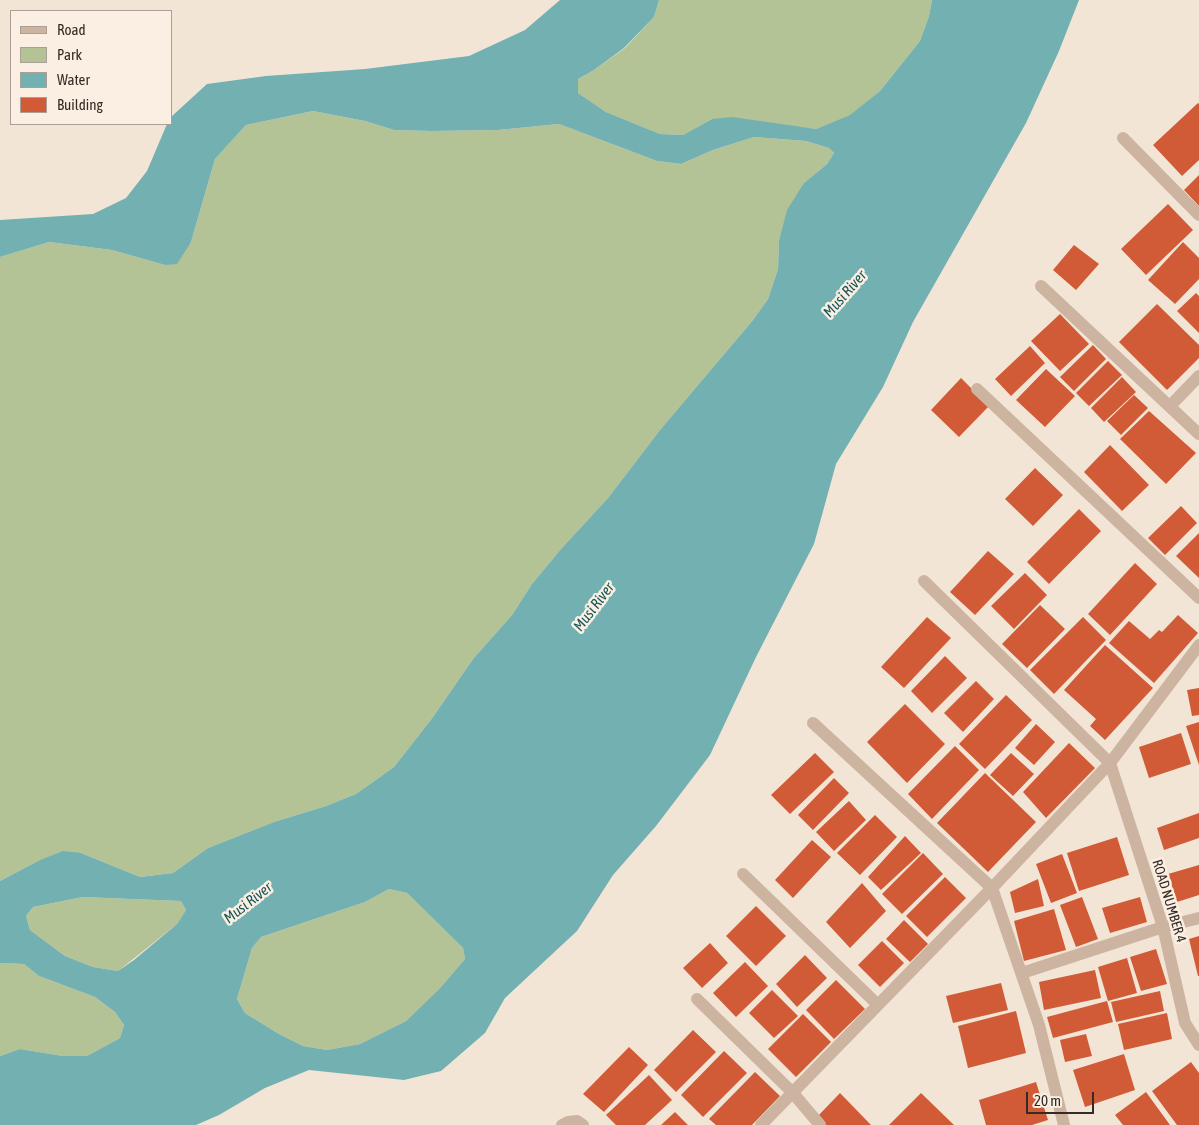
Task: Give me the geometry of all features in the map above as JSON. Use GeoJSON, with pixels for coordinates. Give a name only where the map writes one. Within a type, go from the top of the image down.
{"type":"FeatureCollection","features":[{"type":"Feature","properties":{"kind":"street"},"geometry":{"type":"LineString","coordinates":[[1123,138],[1199,215]]}},
{"type":"Feature","properties":{"kind":"street"},"geometry":{"type":"LineString","coordinates":[[1041,286],[1199,434]]}},
{"type":"Feature","properties":{"kind":"street"},"geometry":{"type":"LineString","coordinates":[[1170,406],[1199,376]]}},
{"type":"Feature","properties":{"kind":"street"},"geometry":{"type":"LineString","coordinates":[[977,389],[1199,598]]}},
{"type":"Feature","properties":{"kind":"street"},"geometry":{"type":"LineString","coordinates":[[924,581],[1110,763]]}},
{"type":"Feature","properties":{"kind":"street"},"geometry":{"type":"LineString","coordinates":[[761,1125],[992,888],[1110,763],[1199,645]]}},
{"type":"Feature","properties":{"kind":"street"},"geometry":{"type":"LineString","coordinates":[[813,723],[992,888],[1039,1025],[1064,1125]]}},
{"type":"Feature","properties":{"kind":"street","name":"ROAD NUMBER 4"},"geometry":{"type":"LineString","coordinates":[[1110,763],[1163,927],[1185,1024],[1199,1045]]}},
{"type":"Feature","properties":{"kind":"street"},"geometry":{"type":"LineString","coordinates":[[743,874],[878,1004]]}},
{"type":"Feature","properties":{"kind":"street"},"geometry":{"type":"LineString","coordinates":[[1022,973],[1163,927],[1199,918]]}},
{"type":"Feature","properties":{"kind":"street"},"geometry":{"type":"LineString","coordinates":[[697,999],[792,1092],[820,1125]]}},
{"type":"Feature","properties":{"kind":"street"},"geometry":{"type":"LineString","coordinates":[[562,1125],[568,1122],[577,1122],[583,1125]]}},
{"type":"Feature","properties":{"kind":"green space"},"geometry":{"type":"Polygon","coordinates":[[[659,0],[932,0],[929,16],[920,41],[880,91],[851,115],[816,129],[712,119],[683,135],[660,134],[606,112],[578,93],[578,79],[625,48],[654,17],[659,0]]]}},
{"type":"Feature","properties":{"kind":"green space"},"geometry":{"type":"Polygon","coordinates":[[[313,111],[365,121],[394,130],[498,130],[559,124],[657,161],[681,164],[713,150],[754,137],[806,141],[829,148],[834,153],[827,164],[804,183],[779,241],[778,269],[768,299],[753,320],[660,430],[608,498],[532,584],[512,615],[473,659],[433,717],[394,767],[356,794],[326,806],[274,822],[208,848],[173,873],[140,877],[81,853],[40,860],[0,881],[0,257],[49,242],[112,250],[165,265],[191,242],[215,159],[246,125],[313,111]]]}},
{"type":"Feature","properties":{"kind":"green space"},"geometry":{"type":"Polygon","coordinates":[[[389,889],[407,893],[463,948],[465,959],[440,988],[406,1021],[360,1044],[327,1050],[303,1046],[245,1013],[237,999],[252,948],[261,937],[365,902],[389,889]]]}},
{"type":"Feature","properties":{"kind":"green space"},"geometry":{"type":"Polygon","coordinates":[[[83,897],[181,901],[186,910],[177,924],[118,971],[93,967],[65,956],[30,930],[26,916],[33,907],[83,897]]]}},
{"type":"Feature","properties":{"kind":"green space"},"geometry":{"type":"Polygon","coordinates":[[[0,963],[24,964],[39,976],[95,997],[115,1012],[124,1025],[120,1038],[87,1056],[63,1056],[20,1049],[0,1056],[0,963]]]}},
{"type":"Feature","properties":{"kind":"water","name":"Musi River"},"geometry":{"type":"Polygon","coordinates":[[[560,0],[659,0],[654,17],[624,48],[578,79],[578,93],[606,112],[660,134],[683,135],[712,119],[732,117],[816,129],[850,115],[880,91],[920,41],[929,16],[932,0],[1079,0],[1059,51],[1026,123],[913,322],[883,387],[836,464],[814,544],[756,657],[710,755],[656,826],[613,875],[577,931],[505,998],[485,1033],[441,1071],[404,1080],[309,1070],[265,1088],[219,1115],[196,1125],[0,1125],[0,1056],[20,1049],[63,1056],[87,1056],[120,1038],[124,1025],[115,1012],[95,997],[39,976],[24,964],[0,963],[0,881],[40,860],[63,851],[81,853],[140,877],[173,873],[208,848],[274,822],[326,806],[356,794],[394,767],[433,717],[473,659],[512,615],[532,584],[608,498],[660,430],[753,320],[768,299],[778,269],[779,241],[787,210],[804,183],[827,164],[834,153],[829,148],[806,141],[754,137],[713,150],[681,164],[657,161],[559,124],[498,130],[394,130],[365,121],[313,111],[246,125],[215,159],[191,242],[177,264],[165,265],[112,250],[49,242],[0,257],[0,220],[93,214],[126,198],[147,171],[167,125],[172,125],[172,116],[207,84],[266,76],[365,69],[469,56],[525,30],[560,0]],[[389,889],[365,902],[261,937],[252,948],[237,999],[245,1013],[303,1046],[327,1050],[360,1044],[406,1021],[440,988],[465,959],[463,948],[407,893],[389,889]],[[83,897],[33,907],[26,916],[30,930],[65,956],[93,967],[118,971],[177,924],[186,910],[181,901],[83,897]]]}},
{"type":"Feature","properties":{"kind":"building"},"geometry":{"type":"Polygon","coordinates":[[[1198,103],[1199,160],[1182,176],[1153,145],[1198,103]]]}},
{"type":"Feature","properties":{"kind":"building"},"geometry":{"type":"Polygon","coordinates":[[[1199,175],[1199,206],[1184,190],[1199,175]]]}},
{"type":"Feature","properties":{"kind":"building"},"geometry":{"type":"Polygon","coordinates":[[[1168,204],[1193,230],[1146,275],[1121,249],[1168,204]]]}},
{"type":"Feature","properties":{"kind":"building"},"geometry":{"type":"Polygon","coordinates":[[[1183,242],[1199,258],[1199,279],[1175,304],[1148,280],[1183,242]]]}},
{"type":"Feature","properties":{"kind":"building"},"geometry":{"type":"Polygon","coordinates":[[[1074,245],[1099,264],[1076,290],[1053,270],[1074,245]]]}},
{"type":"Feature","properties":{"kind":"building"},"geometry":{"type":"Polygon","coordinates":[[[1196,293],[1199,296],[1199,333],[1177,311],[1196,293]]]}},
{"type":"Feature","properties":{"kind":"building"},"geometry":{"type":"Polygon","coordinates":[[[1157,304],[1199,345],[1199,358],[1167,390],[1119,342],[1157,304]]]}},
{"type":"Feature","properties":{"kind":"building"},"geometry":{"type":"Polygon","coordinates":[[[1060,314],[1089,344],[1060,371],[1031,341],[1060,314]]]}},
{"type":"Feature","properties":{"kind":"building"},"geometry":{"type":"Polygon","coordinates":[[[1093,345],[1106,359],[1074,391],[1060,377],[1093,345]]]}},
{"type":"Feature","properties":{"kind":"building"},"geometry":{"type":"Polygon","coordinates":[[[1030,346],[1045,363],[1011,396],[995,379],[1030,346]]]}},
{"type":"Feature","properties":{"kind":"building"},"geometry":{"type":"Polygon","coordinates":[[[1108,361],[1122,375],[1089,406],[1076,393],[1108,361]]]}},
{"type":"Feature","properties":{"kind":"building"},"geometry":{"type":"Polygon","coordinates":[[[1046,369],[1075,396],[1045,427],[1016,400],[1046,369]]]}},
{"type":"Feature","properties":{"kind":"building"},"geometry":{"type":"Polygon","coordinates":[[[1122,377],[1136,392],[1104,422],[1091,408],[1122,377]]]}},
{"type":"Feature","properties":{"kind":"building"},"geometry":{"type":"Polygon","coordinates":[[[961,378],[989,406],[959,437],[931,410],[961,378]]]}},
{"type":"Feature","properties":{"kind":"building"},"geometry":{"type":"Polygon","coordinates":[[[1134,395],[1148,408],[1121,435],[1107,421],[1134,395]]]}},
{"type":"Feature","properties":{"kind":"building"},"geometry":{"type":"Polygon","coordinates":[[[1149,411],[1196,453],[1166,484],[1120,439],[1149,411]]]}},
{"type":"Feature","properties":{"kind":"building"},"geometry":{"type":"Polygon","coordinates":[[[1110,445],[1149,485],[1122,511],[1084,472],[1110,445]]]}},
{"type":"Feature","properties":{"kind":"building"},"geometry":{"type":"Polygon","coordinates":[[[1035,468],[1063,495],[1033,526],[1005,499],[1035,468]]]}},
{"type":"Feature","properties":{"kind":"building"},"geometry":{"type":"Polygon","coordinates":[[[1181,506],[1197,523],[1165,555],[1148,538],[1181,506]]]}},
{"type":"Feature","properties":{"kind":"building"},"geometry":{"type":"Polygon","coordinates":[[[1079,509],[1101,531],[1049,584],[1027,562],[1079,509]]]}},
{"type":"Feature","properties":{"kind":"building"},"geometry":{"type":"Polygon","coordinates":[[[1199,533],[1199,578],[1176,556],[1199,533]]]}},
{"type":"Feature","properties":{"kind":"building"},"geometry":{"type":"Polygon","coordinates":[[[988,551],[1014,574],[975,615],[950,592],[988,551]]]}},
{"type":"Feature","properties":{"kind":"building"},"geometry":{"type":"Polygon","coordinates":[[[1135,563],[1157,584],[1110,635],[1088,614],[1135,563]]]}},
{"type":"Feature","properties":{"kind":"building"},"geometry":{"type":"Polygon","coordinates":[[[1025,573],[1047,595],[1014,629],[991,606],[1025,573]]]}},
{"type":"Feature","properties":{"kind":"building"},"geometry":{"type":"Polygon","coordinates":[[[1040,605],[1065,629],[1027,668],[1002,644],[1040,605]]]}},
{"type":"Feature","properties":{"kind":"building"},"geometry":{"type":"Polygon","coordinates":[[[1178,615],[1198,633],[1154,683],[1109,643],[1129,621],[1150,639],[1159,630],[1162,632],[1178,615]]]}},
{"type":"Feature","properties":{"kind":"building"},"geometry":{"type":"Polygon","coordinates":[[[927,617],[951,638],[904,688],[881,667],[927,617]]]}},
{"type":"Feature","properties":{"kind":"building"},"geometry":{"type":"Polygon","coordinates":[[[1083,617],[1106,640],[1054,694],[1030,670],[1083,617]]]}},
{"type":"Feature","properties":{"kind":"building"},"geometry":{"type":"Polygon","coordinates":[[[1105,645],[1153,688],[1105,740],[1090,726],[1096,719],[1064,690],[1105,645]]]}},
{"type":"Feature","properties":{"kind":"building"},"geometry":{"type":"Polygon","coordinates":[[[945,656],[967,678],[932,713],[911,691],[945,656]]]}},
{"type":"Feature","properties":{"kind":"building"},"geometry":{"type":"Polygon","coordinates":[[[976,681],[994,699],[963,732],[944,713],[976,681]]]}},
{"type":"Feature","properties":{"kind":"building"},"geometry":{"type":"Polygon","coordinates":[[[1199,688],[1199,715],[1192,716],[1187,690],[1199,688]]]}},
{"type":"Feature","properties":{"kind":"building"},"geometry":{"type":"Polygon","coordinates":[[[1006,695],[1032,720],[985,769],[959,744],[1006,695]]]}},
{"type":"Feature","properties":{"kind":"building"},"geometry":{"type":"Polygon","coordinates":[[[905,704],[945,744],[907,783],[867,742],[905,704]]]}},
{"type":"Feature","properties":{"kind":"building"},"geometry":{"type":"Polygon","coordinates":[[[1199,722],[1199,765],[1186,726],[1199,722]]]}},
{"type":"Feature","properties":{"kind":"building"},"geometry":{"type":"Polygon","coordinates":[[[1036,724],[1055,742],[1034,765],[1015,748],[1036,724]]]}},
{"type":"Feature","properties":{"kind":"building"},"geometry":{"type":"Polygon","coordinates":[[[1181,733],[1191,764],[1149,778],[1139,747],[1181,733]]]}},
{"type":"Feature","properties":{"kind":"building"},"geometry":{"type":"Polygon","coordinates":[[[1069,743],[1095,768],[1046,818],[1023,792],[1069,743]]]}},
{"type":"Feature","properties":{"kind":"building"},"geometry":{"type":"Polygon","coordinates":[[[955,746],[979,770],[932,819],[908,794],[955,746]]]}},
{"type":"Feature","properties":{"kind":"building"},"geometry":{"type":"Polygon","coordinates":[[[815,753],[834,772],[790,814],[771,795],[815,753]]]}},
{"type":"Feature","properties":{"kind":"building"},"geometry":{"type":"Polygon","coordinates":[[[1011,753],[1034,774],[1013,796],[990,775],[1011,753]]]}},
{"type":"Feature","properties":{"kind":"building"},"geometry":{"type":"Polygon","coordinates":[[[985,773],[1036,822],[988,872],[937,823],[985,773]]]}},
{"type":"Feature","properties":{"kind":"building"},"geometry":{"type":"Polygon","coordinates":[[[834,778],[849,793],[813,830],[798,815],[834,778]]]}},
{"type":"Feature","properties":{"kind":"building"},"geometry":{"type":"Polygon","coordinates":[[[849,801],[866,820],[834,851],[816,832],[849,801]]]}},
{"type":"Feature","properties":{"kind":"building"},"geometry":{"type":"Polygon","coordinates":[[[1199,813],[1199,838],[1164,850],[1157,828],[1199,813]]]}},
{"type":"Feature","properties":{"kind":"building"},"geometry":{"type":"Polygon","coordinates":[[[875,815],[897,837],[860,875],[837,853],[875,815]]]}},
{"type":"Feature","properties":{"kind":"building"},"geometry":{"type":"Polygon","coordinates":[[[905,836],[921,853],[881,890],[868,877],[905,836]]]}},
{"type":"Feature","properties":{"kind":"building"},"geometry":{"type":"Polygon","coordinates":[[[1117,837],[1129,875],[1079,891],[1067,853],[1117,837]]]}},
{"type":"Feature","properties":{"kind":"building"},"geometry":{"type":"Polygon","coordinates":[[[812,840],[831,857],[793,898],[775,880],[812,840]]]}},
{"type":"Feature","properties":{"kind":"building"},"geometry":{"type":"Polygon","coordinates":[[[923,853],[943,874],[902,914],[882,894],[923,853]]]}},
{"type":"Feature","properties":{"kind":"building"},"geometry":{"type":"Polygon","coordinates":[[[1062,854],[1077,893],[1051,903],[1036,864],[1062,854]]]}},
{"type":"Feature","properties":{"kind":"building"},"geometry":{"type":"Polygon","coordinates":[[[1199,865],[1199,895],[1177,902],[1168,874],[1199,865]]]}},
{"type":"Feature","properties":{"kind":"building"},"geometry":{"type":"Polygon","coordinates":[[[945,877],[966,898],[927,937],[906,916],[945,877]]]}},
{"type":"Feature","properties":{"kind":"building"},"geometry":{"type":"Polygon","coordinates":[[[1038,879],[1044,906],[1015,913],[1010,892],[1038,879]]]}},
{"type":"Feature","properties":{"kind":"building"},"geometry":{"type":"Polygon","coordinates":[[[862,883],[886,911],[850,948],[826,922],[862,883]]]}},
{"type":"Feature","properties":{"kind":"building"},"geometry":{"type":"Polygon","coordinates":[[[1082,897],[1098,939],[1076,947],[1060,905],[1082,897]]]}},
{"type":"Feature","properties":{"kind":"building"},"geometry":{"type":"Polygon","coordinates":[[[1140,897],[1147,922],[1110,933],[1102,908],[1140,897]]]}},
{"type":"Feature","properties":{"kind":"building"},"geometry":{"type":"Polygon","coordinates":[[[756,906],[786,936],[756,966],[726,936],[756,906]]]}},
{"type":"Feature","properties":{"kind":"building"},"geometry":{"type":"Polygon","coordinates":[[[1054,909],[1066,950],[1024,961],[1014,921],[1054,909]]]}},
{"type":"Feature","properties":{"kind":"building"},"geometry":{"type":"Polygon","coordinates":[[[904,920],[928,944],[910,962],[886,939],[904,920]]]}},
{"type":"Feature","properties":{"kind":"building"},"geometry":{"type":"Polygon","coordinates":[[[1199,936],[1199,976],[1198,976],[1189,939],[1199,936]]]}},
{"type":"Feature","properties":{"kind":"building"},"geometry":{"type":"Polygon","coordinates":[[[882,941],[904,963],[880,987],[858,965],[882,941]]]}},
{"type":"Feature","properties":{"kind":"building"},"geometry":{"type":"Polygon","coordinates":[[[710,943],[728,963],[702,988],[683,968],[710,943]]]}},
{"type":"Feature","properties":{"kind":"building"},"geometry":{"type":"Polygon","coordinates":[[[1156,949],[1167,984],[1141,991],[1130,957],[1156,949]]]}},
{"type":"Feature","properties":{"kind":"building"},"geometry":{"type":"Polygon","coordinates":[[[805,955],[827,978],[797,1007],[776,984],[805,955]]]}},
{"type":"Feature","properties":{"kind":"building"},"geometry":{"type":"Polygon","coordinates":[[[1127,958],[1137,993],[1108,1001],[1098,967],[1127,958]]]}},
{"type":"Feature","properties":{"kind":"building"},"geometry":{"type":"Polygon","coordinates":[[[745,962],[768,986],[736,1017],[713,993],[745,962]]]}},
{"type":"Feature","properties":{"kind":"building"},"geometry":{"type":"Polygon","coordinates":[[[1095,970],[1101,998],[1044,1010],[1039,982],[1095,970]]]}},
{"type":"Feature","properties":{"kind":"building"},"geometry":{"type":"Polygon","coordinates":[[[836,980],[865,1009],[834,1039],[806,1010],[836,980]]]}},
{"type":"Feature","properties":{"kind":"building"},"geometry":{"type":"Polygon","coordinates":[[[1001,983],[1008,1010],[953,1023],[946,996],[1001,983]]]}},
{"type":"Feature","properties":{"kind":"building"},"geometry":{"type":"Polygon","coordinates":[[[772,990],[798,1016],[774,1038],[749,1013],[772,990]]]}},
{"type":"Feature","properties":{"kind":"building"},"geometry":{"type":"Polygon","coordinates":[[[1160,991],[1164,1011],[1116,1022],[1111,1002],[1160,991]]]}},
{"type":"Feature","properties":{"kind":"building"},"geometry":{"type":"Polygon","coordinates":[[[1107,1001],[1113,1022],[1053,1038],[1047,1017],[1107,1001]]]}},
{"type":"Feature","properties":{"kind":"building"},"geometry":{"type":"Polygon","coordinates":[[[1016,1011],[1026,1053],[968,1068],[958,1026],[1016,1011]]]}},
{"type":"Feature","properties":{"kind":"building"},"geometry":{"type":"Polygon","coordinates":[[[1167,1013],[1172,1039],[1124,1050],[1118,1024],[1167,1013]]]}},
{"type":"Feature","properties":{"kind":"building"},"geometry":{"type":"Polygon","coordinates":[[[803,1014],[831,1042],[796,1077],[768,1049],[803,1014]]]}},
{"type":"Feature","properties":{"kind":"building"},"geometry":{"type":"Polygon","coordinates":[[[693,1030],[716,1052],[676,1092],[654,1070],[693,1030]]]}},
{"type":"Feature","properties":{"kind":"building"},"geometry":{"type":"Polygon","coordinates":[[[1086,1034],[1092,1056],[1065,1062],[1060,1040],[1086,1034]]]}},
{"type":"Feature","properties":{"kind":"building"},"geometry":{"type":"Polygon","coordinates":[[[629,1047],[648,1065],[604,1112],[583,1094],[629,1047]]]}},
{"type":"Feature","properties":{"kind":"building"},"geometry":{"type":"Polygon","coordinates":[[[724,1051],[747,1073],[703,1117],[681,1095],[724,1051]]]}},
{"type":"Feature","properties":{"kind":"building"},"geometry":{"type":"Polygon","coordinates":[[[1124,1054],[1135,1090],[1085,1107],[1073,1070],[1124,1054]]]}},
{"type":"Feature","properties":{"kind":"building"},"geometry":{"type":"Polygon","coordinates":[[[1191,1062],[1199,1073],[1199,1125],[1177,1125],[1152,1091],[1191,1062]]]}},
{"type":"Feature","properties":{"kind":"building"},"geometry":{"type":"Polygon","coordinates":[[[755,1072],[780,1096],[752,1125],[716,1125],[709,1119],[755,1072]]]}},
{"type":"Feature","properties":{"kind":"building"},"geometry":{"type":"Polygon","coordinates":[[[649,1075],[672,1100],[645,1125],[616,1125],[606,1115],[649,1075]]]}},
{"type":"Feature","properties":{"kind":"building"},"geometry":{"type":"Polygon","coordinates":[[[1036,1082],[1048,1120],[1032,1125],[986,1125],[979,1100],[1036,1082]]]}},
{"type":"Feature","properties":{"kind":"building"},"geometry":{"type":"Polygon","coordinates":[[[1146,1092],[1170,1125],[1123,1125],[1115,1115],[1146,1092]]]}},
{"type":"Feature","properties":{"kind":"building"},"geometry":{"type":"Polygon","coordinates":[[[840,1093],[871,1125],[826,1125],[818,1116],[840,1093]]]}},
{"type":"Feature","properties":{"kind":"building"},"geometry":{"type":"Polygon","coordinates":[[[921,1093],[954,1125],[889,1125],[921,1093]]]}},
{"type":"Feature","properties":{"kind":"building"},"geometry":{"type":"Polygon","coordinates":[[[675,1112],[688,1125],[661,1125],[675,1112]]]}}]}
